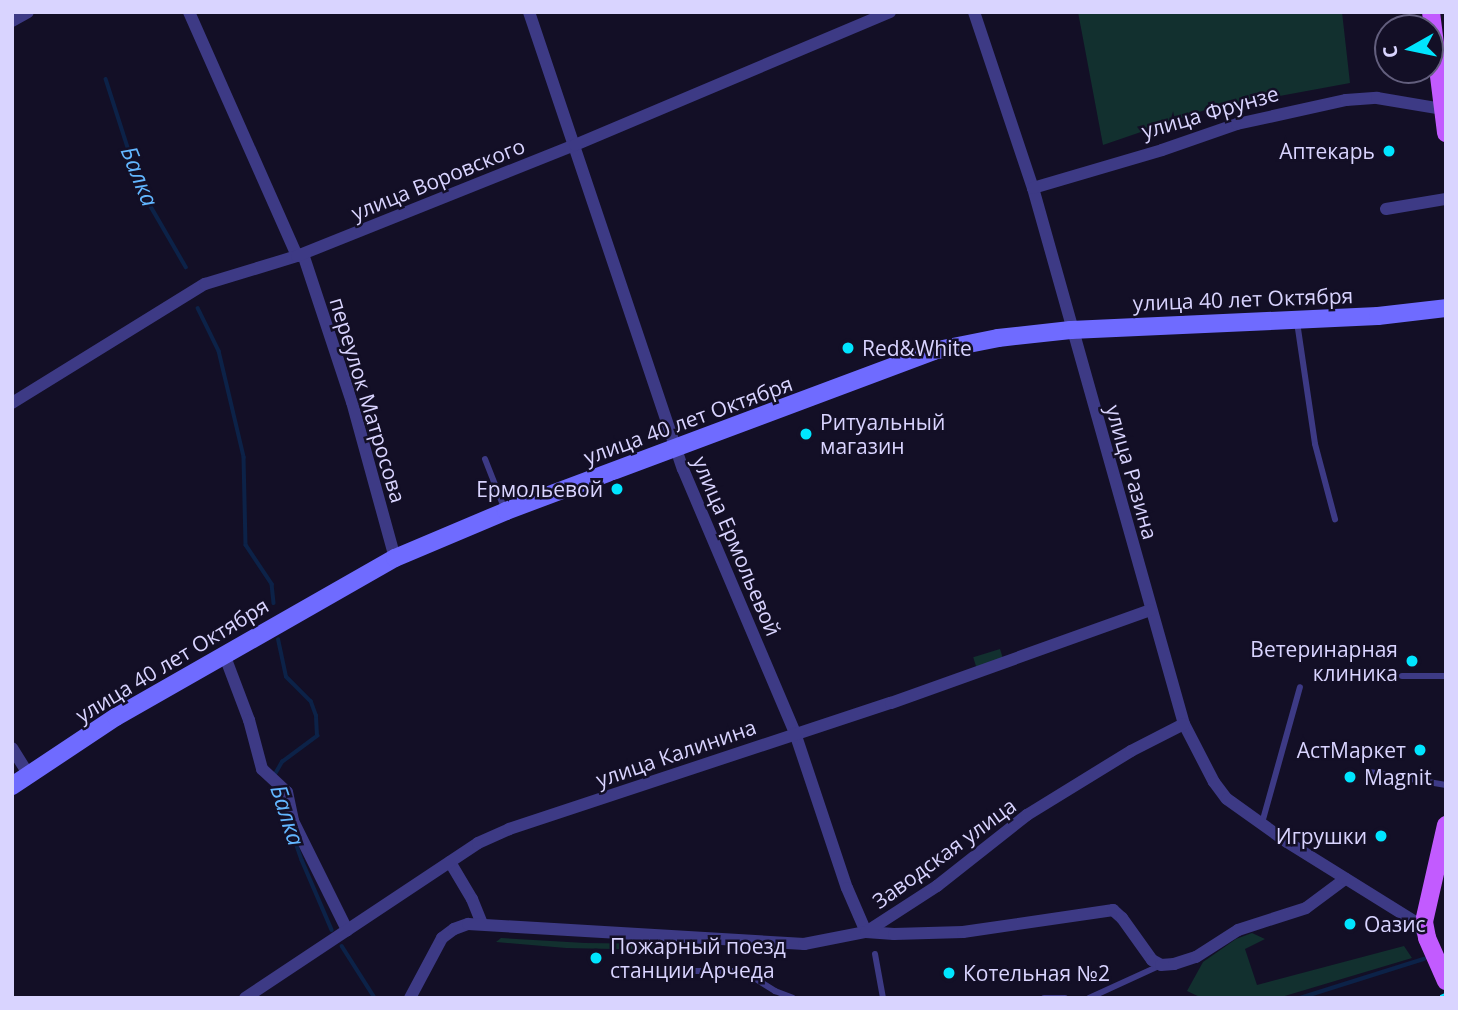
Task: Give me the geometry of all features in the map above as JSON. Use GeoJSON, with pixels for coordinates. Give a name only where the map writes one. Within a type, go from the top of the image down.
{"type":"FeatureCollection","features":[{"type":"Feature","properties":{"kind":"main road"},"geometry":{"type":"LineString","coordinates":[[1432,12],[1446,133]]}},
{"type":"Feature","properties":{"kind":"main road"},"geometry":{"type":"LineString","coordinates":[[1446,825],[1424,922],[1427,938],[1446,981]]}},
{"type":"Feature","properties":{"kind":"street"},"geometry":{"type":"LineString","coordinates":[[12,21],[28,12]]}},
{"type":"Feature","properties":{"kind":"street","name":"переулок Матросова"},"geometry":{"type":"LineString","coordinates":[[189,12],[300,255],[352,402],[395,558]]}},
{"type":"Feature","properties":{"kind":"street","name":"улица Ермольевой"},"geometry":{"type":"LineString","coordinates":[[529,12],[676,448],[795,733],[847,888],[866,932]]}},
{"type":"Feature","properties":{"kind":"street","name":"улица Воровского"},"geometry":{"type":"LineString","coordinates":[[12,403],[205,284],[300,255],[575,145],[890,12]]}},
{"type":"Feature","properties":{"kind":"street","name":"улица Разина"},"geometry":{"type":"LineString","coordinates":[[974,12],[1033,188],[1184,724],[1214,782],[1227,799],[1262,825],[1414,921],[1427,938]]}},
{"type":"Feature","properties":{"kind":"street","name":"улица Фрунзе"},"geometry":{"type":"LineString","coordinates":[[1033,188],[1162,150],[1237,124],[1346,100],[1377,98],[1443,109]]}},
{"type":"Feature","properties":{"kind":"street"},"geometry":{"type":"LineString","coordinates":[[1385,209],[1446,199]]}},
{"type":"Feature","properties":{"kind":"street","name":"улица 40 лет Октября"},"geometry":{"type":"LineString","coordinates":[[12,786],[116,717],[395,558],[506,511],[933,352],[998,338],[1071,330],[1378,316],[1446,308]]}},
{"type":"Feature","properties":{"kind":"street","name":"улица Калинина"},"geometry":{"type":"LineString","coordinates":[[245,998],[478,843],[509,829],[965,678],[1152,610]]}},
{"type":"Feature","properties":{"kind":"street"},"geometry":{"type":"LineString","coordinates":[[224,654],[249,720],[262,769],[287,792],[293,821],[347,930]]}},
{"type":"Feature","properties":{"kind":"street","name":"Заводская улица"},"geometry":{"type":"LineString","coordinates":[[410,998],[442,938],[454,929],[482,924],[804,944],[866,932],[937,886],[1027,815],[1131,751],[1184,724]]}},
{"type":"Feature","properties":{"kind":"street"},"geometry":{"type":"LineString","coordinates":[[12,748],[29,775]]}},
{"type":"Feature","properties":{"kind":"street"},"geometry":{"type":"LineString","coordinates":[[450,862],[472,899],[482,924]]}},
{"type":"Feature","properties":{"kind":"street"},"geometry":{"type":"LineString","coordinates":[[866,932],[963,932],[1113,910],[1122,918],[1152,960],[1161,965],[1196,957],[1238,930],[1306,908],[1345,879]]}},
{"type":"Feature","properties":{"kind":"lane"},"geometry":{"type":"LineString","coordinates":[[1296,319],[1315,444],[1335,519]]}},
{"type":"Feature","properties":{"kind":"lane"},"geometry":{"type":"LineString","coordinates":[[485,459],[506,511]]}},
{"type":"Feature","properties":{"kind":"lane"},"geometry":{"type":"LineString","coordinates":[[1402,676],[1446,676]]}},
{"type":"Feature","properties":{"kind":"lane"},"geometry":{"type":"LineString","coordinates":[[1262,825],[1300,687]]}},
{"type":"Feature","properties":{"kind":"lane"},"geometry":{"type":"LineString","coordinates":[[1370,772],[1446,785]]}},
{"type":"Feature","properties":{"kind":"lane"},"geometry":{"type":"LineString","coordinates":[[875,954],[883,998]]}},
{"type":"Feature","properties":{"kind":"lane"},"geometry":{"type":"LineString","coordinates":[[1089,998],[1161,965]]}},
{"type":"Feature","properties":{"kind":"lane"},"geometry":{"type":"LineString","coordinates":[[667,971],[743,971],[775,991],[793,998]]}},
{"type":"Feature","properties":{"kind":"lane"},"geometry":{"type":"LineString","coordinates":[[1044,998],[1065,998]]}},
{"type":"Feature","properties":{"kind":"green space"},"geometry":{"type":"Polygon","coordinates":[[[1078,12],[1342,12],[1350,83],[1208,109],[1103,145],[1078,12]]]}},
{"type":"Feature","properties":{"kind":"green space"},"geometry":{"type":"Polygon","coordinates":[[[1000,649],[1003,659],[976,667],[973,657],[1000,649]]]}},
{"type":"Feature","properties":{"kind":"green space"},"geometry":{"type":"Polygon","coordinates":[[[1252,933],[1265,939],[1245,949],[1257,985],[1404,946],[1412,958],[1278,998],[1202,998],[1187,991],[1203,962],[1236,939],[1252,933]]]}},
{"type":"Feature","properties":{"kind":"green space"},"geometry":{"type":"Polygon","coordinates":[[[501,938],[663,944],[663,950],[566,948],[496,942],[501,938]]]}},
{"type":"Feature","properties":{"kind":"waterway","name":"Балка"},"geometry":{"type":"LineString","coordinates":[[106,79],[142,191],[186,267]]}},
{"type":"Feature","properties":{"kind":"waterway","name":"Балка"},"geometry":{"type":"LineString","coordinates":[[198,308],[219,351],[244,457],[246,545],[272,584],[274,603]]}},
{"type":"Feature","properties":{"kind":"waterway","name":"Балка"},"geometry":{"type":"LineString","coordinates":[[275,774],[282,762],[317,736],[316,716],[311,702],[286,677],[278,640]]}},
{"type":"Feature","properties":{"kind":"waterway","name":"Балка"},"geometry":{"type":"LineString","coordinates":[[277,789],[302,860],[332,930]]}},
{"type":"Feature","properties":{"kind":"waterway","name":"Балка"},"geometry":{"type":"LineString","coordinates":[[342,946],[375,998]]}},
{"type":"Feature","properties":{"kind":"waterway"},"geometry":{"type":"LineString","coordinates":[[1300,998],[1424,959]]}},
{"type":"Feature","properties":{"kind":"railway"},"geometry":{"type":"LineString","coordinates":[[1441,998],[1446,996]]}},
{"type":"Feature","properties":{"kind":"place","name":"Аптекарь"},"geometry":{"type":"Point","coordinates":[1389,151]}},
{"type":"Feature","properties":{"kind":"place","name":"Red&White"},"geometry":{"type":"Point","coordinates":[848,348]}},
{"type":"Feature","properties":{"kind":"place","name":"Ритуальный магазин"},"geometry":{"type":"Point","coordinates":[806,434]}},
{"type":"Feature","properties":{"kind":"place","name":"Ермольевой"},"geometry":{"type":"Point","coordinates":[617,489]}},
{"type":"Feature","properties":{"kind":"place","name":"Ветеринарная клиника"},"geometry":{"type":"Point","coordinates":[1412,661]}},
{"type":"Feature","properties":{"kind":"place","name":"АстМаркет"},"geometry":{"type":"Point","coordinates":[1420,750]}},
{"type":"Feature","properties":{"kind":"place","name":"Magnit"},"geometry":{"type":"Point","coordinates":[1350,777]}},
{"type":"Feature","properties":{"kind":"place","name":"Игрушки"},"geometry":{"type":"Point","coordinates":[1381,836]}},
{"type":"Feature","properties":{"kind":"place","name":"Оазис"},"geometry":{"type":"Point","coordinates":[1350,924]}},
{"type":"Feature","properties":{"kind":"place","name":"Пожарный поезд станции Арчеда"},"geometry":{"type":"Point","coordinates":[596,958]}},
{"type":"Feature","properties":{"kind":"place","name":"Котельная №2"},"geometry":{"type":"Point","coordinates":[949,973]}}]}
